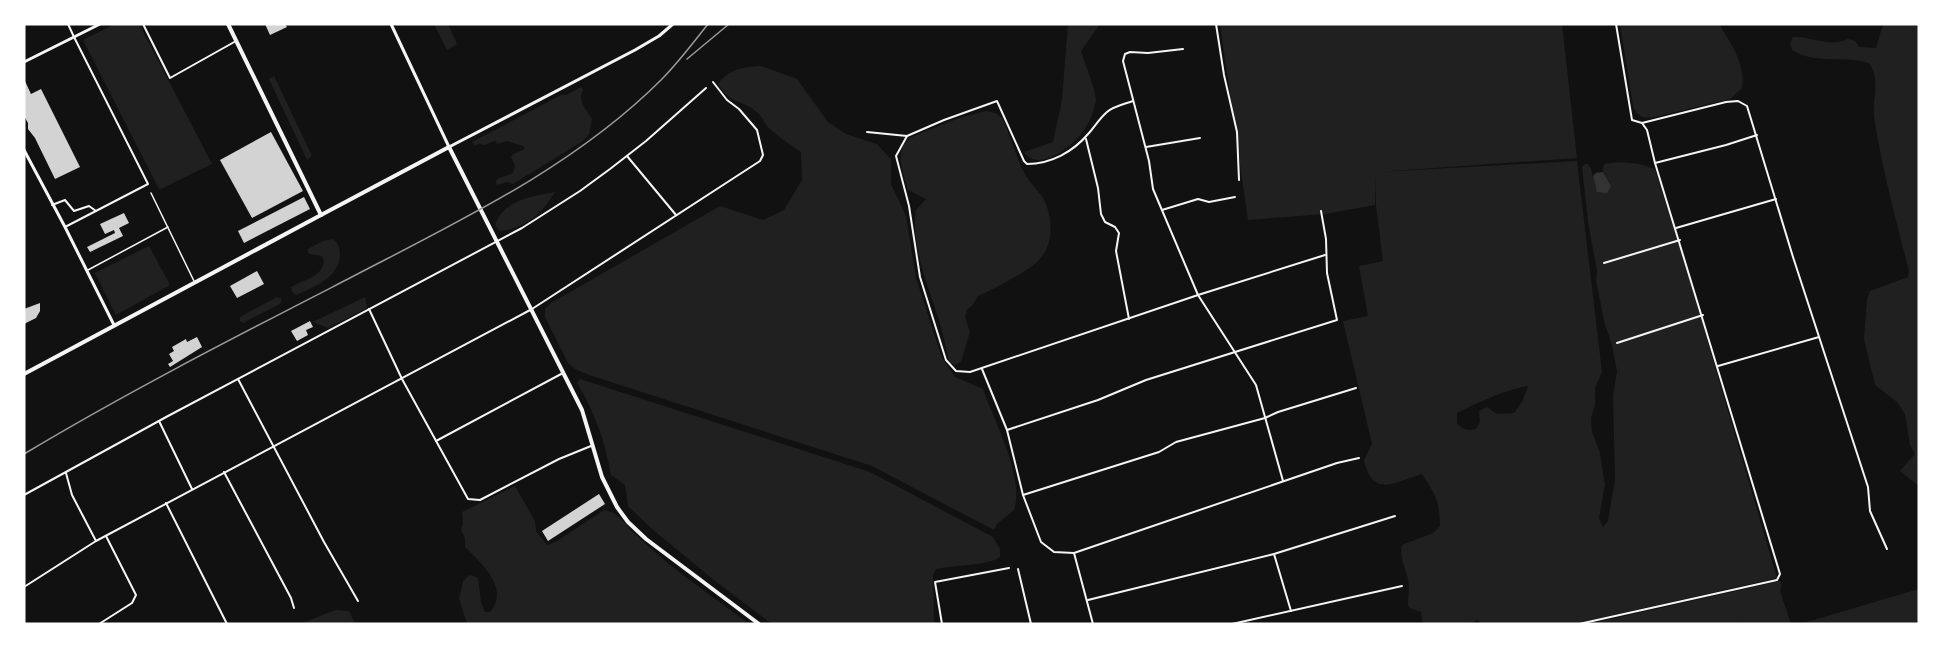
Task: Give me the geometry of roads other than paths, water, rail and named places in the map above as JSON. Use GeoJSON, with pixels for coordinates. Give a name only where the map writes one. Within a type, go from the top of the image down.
{"type":"FeatureCollection","features":[{"type":"Feature","properties":{"kind":"main road"},"geometry":{"type":"LineString","coordinates":[[228,24],[321,215]]}},
{"type":"Feature","properties":{"kind":"main road"},"geometry":{"type":"LineString","coordinates":[[24,374],[449,147],[564,372],[582,410],[599,469],[608,491],[628,522],[646,539],[759,624]]}},
{"type":"Feature","properties":{"kind":"street"},"geometry":{"type":"LineString","coordinates":[[65,227],[148,184],[68,24]]}},
{"type":"Feature","properties":{"kind":"street"},"geometry":{"type":"LineString","coordinates":[[24,62],[100,24]]}},
{"type":"Feature","properties":{"kind":"street"},"geometry":{"type":"LineString","coordinates":[[143,24],[170,78],[236,41]]}},
{"type":"Feature","properties":{"kind":"street"},"geometry":{"type":"LineString","coordinates":[[391,24],[449,147],[635,50],[673,24]]}},
{"type":"Feature","properties":{"kind":"street"},"geometry":{"type":"LineString","coordinates":[[1216,24],[1224,75],[1237,132],[1239,180]]}},
{"type":"Feature","properties":{"kind":"street"},"geometry":{"type":"LineString","coordinates":[[1616,24],[1632,120],[1642,123],[1738,101],[1747,106],[1751,112],[1819,338],[1868,486],[1870,511],[1887,549]]}},
{"type":"Feature","properties":{"kind":"street"},"geometry":{"type":"LineString","coordinates":[[1184,49],[1125,54],[1124,61],[1154,189],[1198,295],[1256,386],[1283,481]]}},
{"type":"Feature","properties":{"kind":"street"},"geometry":{"type":"LineString","coordinates":[[24,587],[96,541],[532,309],[760,161],[763,156],[757,130],[739,109],[727,100],[713,82]]}},
{"type":"Feature","properties":{"kind":"street"},"geometry":{"type":"LineString","coordinates":[[24,495],[522,228],[627,156],[706,88]]}},
{"type":"Feature","properties":{"kind":"street"},"geometry":{"type":"LineString","coordinates":[[867,132],[907,136],[997,101],[1027,165],[1062,156],[1079,144],[1101,117],[1110,110],[1133,100]]}},
{"type":"Feature","properties":{"kind":"street"},"geometry":{"type":"LineString","coordinates":[[1580,624],[1777,580],[1780,574],[1655,163],[1647,130],[1642,123]]}},
{"type":"Feature","properties":{"kind":"street"},"geometry":{"type":"LineString","coordinates":[[1655,163],[1757,135]]}},
{"type":"Feature","properties":{"kind":"street"},"geometry":{"type":"LineString","coordinates":[[907,136],[896,156],[909,206],[920,277],[946,360],[956,371],[963,373],[1325,255]]}},
{"type":"Feature","properties":{"kind":"street"},"geometry":{"type":"LineString","coordinates":[[1085,137],[1098,188],[1101,214],[1105,222],[1119,233],[1116,251],[1129,319]]}},
{"type":"Feature","properties":{"kind":"street"},"geometry":{"type":"LineString","coordinates":[[1146,147],[1200,138]]}},
{"type":"Feature","properties":{"kind":"street"},"geometry":{"type":"LineString","coordinates":[[24,150],[114,325]]}},
{"type":"Feature","properties":{"kind":"street"},"geometry":{"type":"LineString","coordinates":[[627,156],[676,215]]}},
{"type":"Feature","properties":{"kind":"street"},"geometry":{"type":"LineString","coordinates":[[1162,210],[1198,200],[1209,202],[1236,197]]}},
{"type":"Feature","properties":{"kind":"street"},"geometry":{"type":"LineString","coordinates":[[1676,228],[1776,199]]}},
{"type":"Feature","properties":{"kind":"street"},"geometry":{"type":"LineString","coordinates":[[52,205],[65,200],[74,211],[89,206],[97,211]]}},
{"type":"Feature","properties":{"kind":"street"},"geometry":{"type":"LineString","coordinates":[[1007,430],[1098,400],[1146,380],[1337,320],[1327,273],[1326,239],[1321,211]]}},
{"type":"Feature","properties":{"kind":"street"},"geometry":{"type":"LineString","coordinates":[[1604,263],[1680,240]]}},
{"type":"Feature","properties":{"kind":"street"},"geometry":{"type":"LineString","coordinates":[[369,309],[402,379],[465,496],[471,501],[480,500],[559,459],[593,445]]}},
{"type":"Feature","properties":{"kind":"street"},"geometry":{"type":"LineString","coordinates":[[1617,343],[1702,315]]}},
{"type":"Feature","properties":{"kind":"street"},"geometry":{"type":"LineString","coordinates":[[1718,366],[1819,338]]}},
{"type":"Feature","properties":{"kind":"street"},"geometry":{"type":"LineString","coordinates":[[982,368],[1007,430],[1023,495],[1041,542],[1054,552],[1074,554],[1283,481],[1359,458]]}},
{"type":"Feature","properties":{"kind":"street"},"geometry":{"type":"LineString","coordinates":[[436,441],[564,372]]}},
{"type":"Feature","properties":{"kind":"street"},"geometry":{"type":"LineString","coordinates":[[238,379],[324,542],[358,601]]}},
{"type":"Feature","properties":{"kind":"street"},"geometry":{"type":"LineString","coordinates":[[1023,495],[1159,452],[1176,442],[1265,418],[1356,388]]}},
{"type":"Feature","properties":{"kind":"street"},"geometry":{"type":"LineString","coordinates":[[159,421],[192,489]]}},
{"type":"Feature","properties":{"kind":"street"},"geometry":{"type":"LineString","coordinates":[[224,472],[291,598],[294,608]]}},
{"type":"Feature","properties":{"kind":"street"},"geometry":{"type":"LineString","coordinates":[[66,473],[72,495],[96,541]]}},
{"type":"Feature","properties":{"kind":"street"},"geometry":{"type":"LineString","coordinates":[[166,503],[227,624]]}},
{"type":"Feature","properties":{"kind":"street"},"geometry":{"type":"LineString","coordinates":[[1088,600],[1274,554],[1395,516]]}},
{"type":"Feature","properties":{"kind":"street"},"geometry":{"type":"LineString","coordinates":[[99,624],[132,603],[135,598],[135,592],[106,536]]}},
{"type":"Feature","properties":{"kind":"street"},"geometry":{"type":"LineString","coordinates":[[1074,554],[1093,624]]}},
{"type":"Feature","properties":{"kind":"street"},"geometry":{"type":"LineString","coordinates":[[1274,554],[1291,611]]}},
{"type":"Feature","properties":{"kind":"street"},"geometry":{"type":"LineString","coordinates":[[942,624],[935,582],[1009,568]]}},
{"type":"Feature","properties":{"kind":"street"},"geometry":{"type":"LineString","coordinates":[[1018,569],[1031,624]]}},
{"type":"Feature","properties":{"kind":"street"},"geometry":{"type":"LineString","coordinates":[[1232,624],[1402,586]]}},
{"type":"Feature","properties":{"kind":"lane"},"geometry":{"type":"LineString","coordinates":[[151,193],[194,282]]}},
{"type":"Feature","properties":{"kind":"lane"},"geometry":{"type":"LineString","coordinates":[[87,270],[168,228]]}},
{"type":"Feature","properties":{"kind":"railway"},"geometry":{"type":"LineString","coordinates":[[24,454],[184,364],[472,214],[552,167],[627,111],[661,80],[708,24]]}},
{"type":"Feature","properties":{"kind":"railway"},"geometry":{"type":"LineString","coordinates":[[687,59],[729,24]]}}]}
